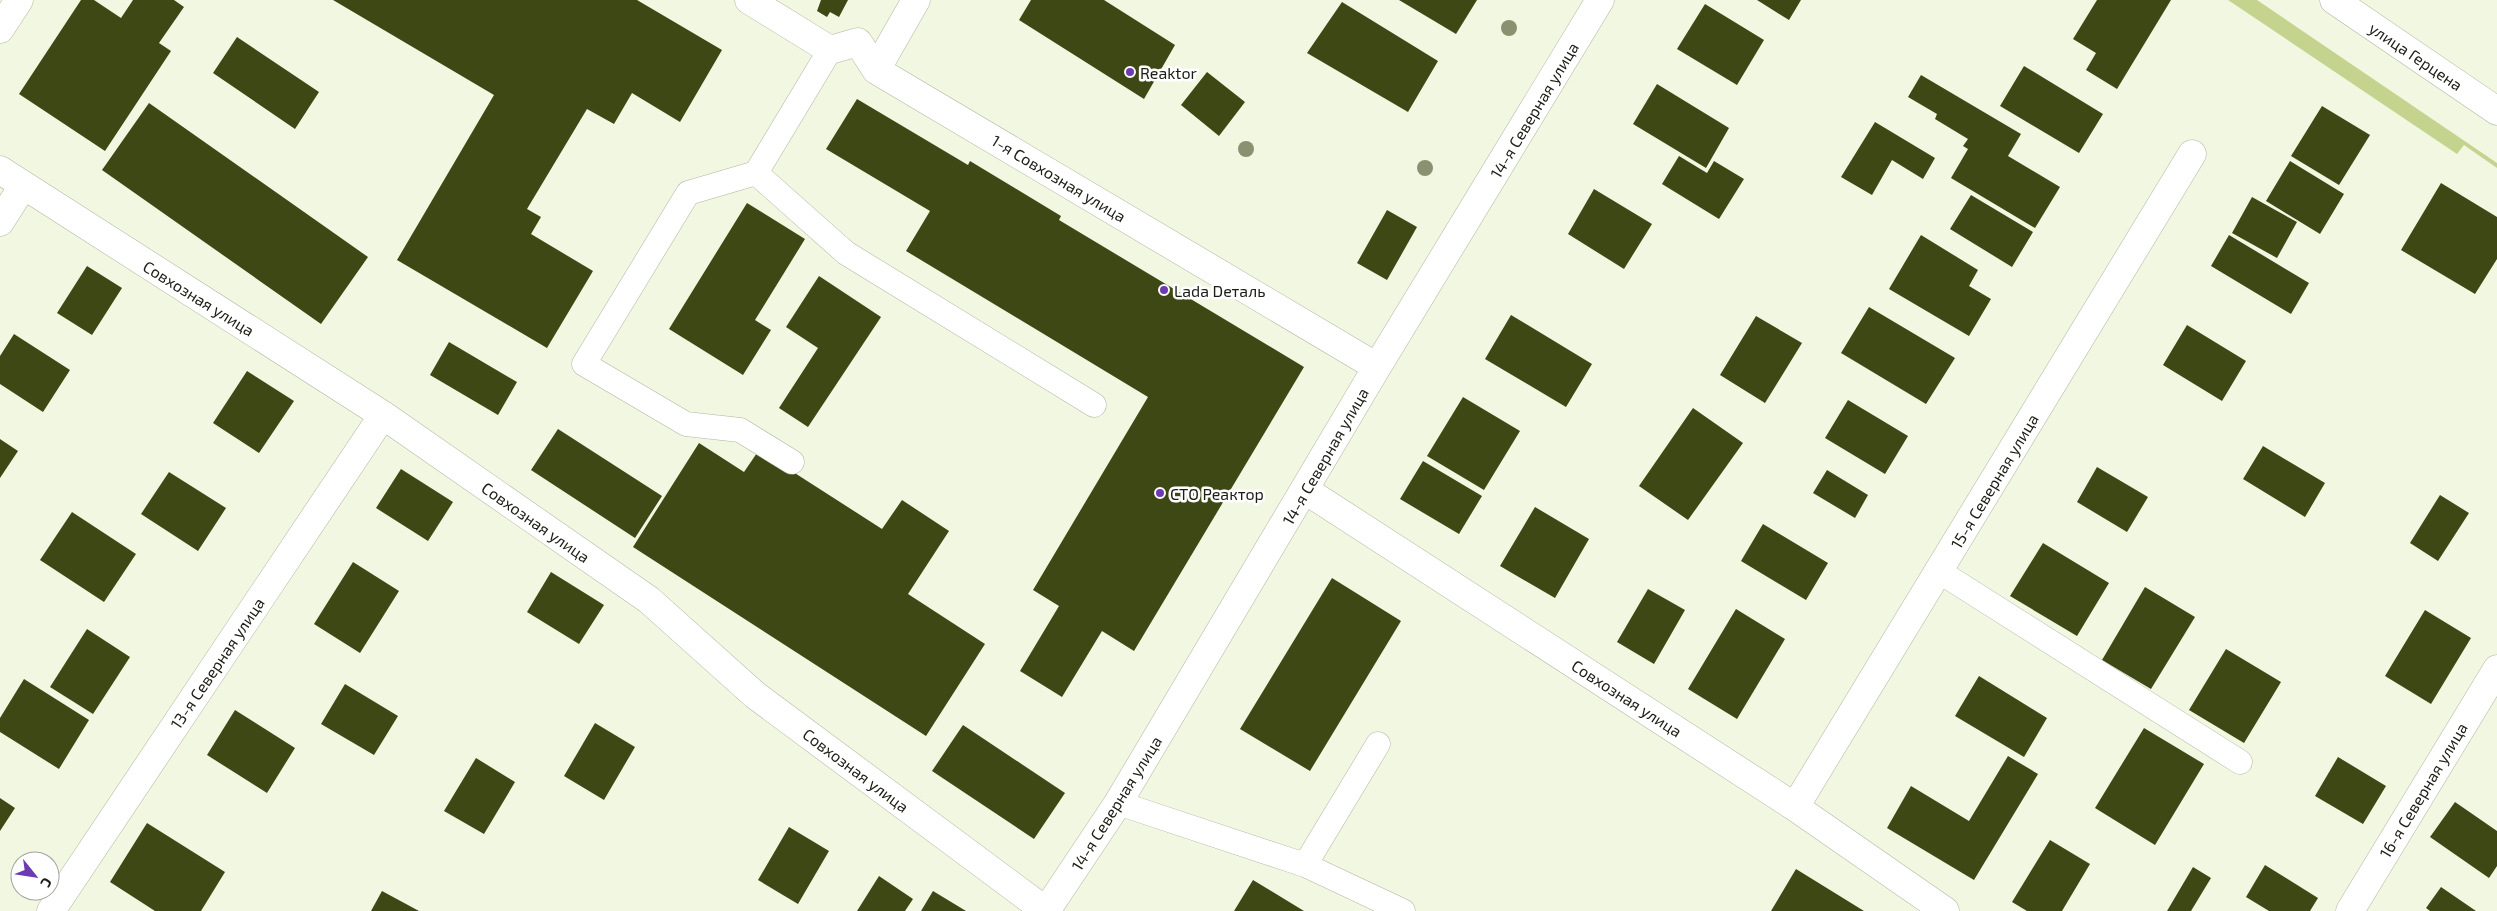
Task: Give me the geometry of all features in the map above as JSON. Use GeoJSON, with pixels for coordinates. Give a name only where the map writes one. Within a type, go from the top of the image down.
{"type":"FeatureCollection","features":[{"type":"Feature","properties":{"kind":"street"},"geometry":{"type":"LineString","coordinates":[[0,29],[19,0]]}},
{"type":"Feature","properties":{"kind":"street"},"geometry":{"type":"LineString","coordinates":[[749,0],[830,50]]}},
{"type":"Feature","properties":{"kind":"street"},"geometry":{"type":"LineString","coordinates":[[876,70],[916,0]]}},
{"type":"Feature","properties":{"kind":"street","name":"14-я Северная улица"},"geometry":{"type":"LineString","coordinates":[[1046,911],[1118,803],[1377,367],[1600,0]]}},
{"type":"Feature","properties":{"kind":"street","name":"улица Герцена"},"geometry":{"type":"LineString","coordinates":[[2334,0],[2497,111]]}},
{"type":"Feature","properties":{"kind":"street","name":"1-я Совхозная улица"},"geometry":{"type":"LineString","coordinates":[[830,50],[858,42],[876,70],[1377,367]]}},
{"type":"Feature","properties":{"kind":"street","name":"15-я Северная улица"},"geometry":{"type":"LineString","coordinates":[[1795,807],[1940,572],[2192,154]]}},
{"type":"Feature","properties":{"kind":"street","name":"Совхозная улица"},"geometry":{"type":"LineString","coordinates":[[0,170],[383,415],[649,600],[755,695],[1046,911]]}},
{"type":"Feature","properties":{"kind":"street"},"geometry":{"type":"LineString","coordinates":[[0,222],[23,186]]}},
{"type":"Feature","properties":{"kind":"street","name":"13-я Северная улица"},"geometry":{"type":"LineString","coordinates":[[51,911],[383,415]]}},
{"type":"Feature","properties":{"kind":"street","name":"Совхозная улица"},"geometry":{"type":"LineString","coordinates":[[1305,490],[1795,807],[1945,911]]}},
{"type":"Feature","properties":{"kind":"street","name":"16-я Северная улица"},"geometry":{"type":"LineString","coordinates":[[2350,911],[2497,669]]}},
{"type":"Feature","properties":{"kind":"lane"},"geometry":{"type":"LineString","coordinates":[[792,462],[740,430],[686,424],[584,364],[688,193],[756,173],[830,50]]}},
{"type":"Feature","properties":{"kind":"lane"},"geometry":{"type":"LineString","coordinates":[[756,173],[846,253],[1094,405]]}},
{"type":"Feature","properties":{"kind":"lane"},"geometry":{"type":"LineString","coordinates":[[1940,572],[2240,762]]}},
{"type":"Feature","properties":{"kind":"lane"},"geometry":{"type":"LineString","coordinates":[[1305,865],[1378,744]]}},
{"type":"Feature","properties":{"kind":"lane"},"geometry":{"type":"LineString","coordinates":[[1118,803],[1305,865],[1402,911]]}},
{"type":"Feature","properties":{"kind":"green space"},"geometry":{"type":"Polygon","coordinates":[[[2228,0],[2257,0],[2497,163],[2497,168],[2464,145],[2457,154],[2228,0]]]}},
{"type":"Feature","properties":{"kind":"building"},"geometry":{"type":"Polygon","coordinates":[[[81,0],[94,0],[121,18],[133,0],[174,0],[184,7],[159,43],[171,51],[105,151],[19,94],[81,0]]]}},
{"type":"Feature","properties":{"kind":"building"},"geometry":{"type":"Polygon","coordinates":[[[333,0],[637,0],[722,50],[680,122],[632,93],[614,124],[587,109],[527,209],[541,217],[531,234],[593,271],[547,348],[397,260],[494,95],[333,0]]]}},
{"type":"Feature","properties":{"kind":"building"},"geometry":{"type":"Polygon","coordinates":[[[821,0],[848,0],[839,17],[830,12],[827,17],[817,11],[821,0]]]}},
{"type":"Feature","properties":{"kind":"building","name":"Reaktor"},"geometry":{"type":"Polygon","coordinates":[[[1031,0],[1104,0],[1175,45],[1144,99],[1019,20],[1031,0]]]}},
{"type":"Feature","properties":{"kind":"building"},"geometry":{"type":"Polygon","coordinates":[[[1399,0],[1477,0],[1456,34],[1399,0]]]}},
{"type":"Feature","properties":{"kind":"building"},"geometry":{"type":"Polygon","coordinates":[[[1757,0],[1801,0],[1789,20],[1757,0]]]}},
{"type":"Feature","properties":{"kind":"building"},"geometry":{"type":"Polygon","coordinates":[[[2097,0],[2171,0],[2117,89],[2086,70],[2096,53],[2073,39],[2097,0]]]}},
{"type":"Feature","properties":{"kind":"building"},"geometry":{"type":"Polygon","coordinates":[[[1342,2],[1438,61],[1408,112],[1307,53],[1342,2]]]}},
{"type":"Feature","properties":{"kind":"building"},"geometry":{"type":"Polygon","coordinates":[[[1705,4],[1764,40],[1737,85],[1677,49],[1705,4]]]}},
{"type":"Feature","properties":{"kind":"building"},"geometry":{"type":"Polygon","coordinates":[[[237,37],[319,92],[295,129],[213,73],[237,37]]]}},
{"type":"Feature","properties":{"kind":"building"},"geometry":{"type":"Polygon","coordinates":[[[2024,66],[2103,114],[2079,153],[2000,106],[2024,66]]]}},
{"type":"Feature","properties":{"kind":"building"},"geometry":{"type":"Polygon","coordinates":[[[1207,72],[1245,102],[1219,136],[1181,105],[1207,72]]]}},
{"type":"Feature","properties":{"kind":"building"},"geometry":{"type":"Polygon","coordinates":[[[1921,75],[2021,134],[2008,156],[2060,187],[2035,228],[1951,178],[1968,149],[1963,146],[1968,139],[1935,119],[1937,114],[1908,97],[1921,75]]]}},
{"type":"Feature","properties":{"kind":"building"},"geometry":{"type":"Polygon","coordinates":[[[1657,84],[1729,128],[1706,168],[1633,124],[1657,84]]]}},
{"type":"Feature","properties":{"kind":"building","name":"СТО Реактор"},"geometry":{"type":"Polygon","coordinates":[[[857,99],[968,165],[970,161],[1061,216],[1059,220],[1304,367],[1134,651],[1102,631],[1062,697],[1020,671],[1059,606],[1033,590],[1148,397],[906,251],[930,211],[826,149],[857,99]]]}},
{"type":"Feature","properties":{"kind":"building"},"geometry":{"type":"Polygon","coordinates":[[[149,103],[368,257],[321,324],[102,170],[149,103]]]}},
{"type":"Feature","properties":{"kind":"building"},"geometry":{"type":"Polygon","coordinates":[[[2322,106],[2370,135],[2339,185],[2291,156],[2322,106]]]}},
{"type":"Feature","properties":{"kind":"building"},"geometry":{"type":"Polygon","coordinates":[[[1875,122],[1935,158],[1923,179],[1892,160],[1872,195],[1841,177],[1875,122]]]}},
{"type":"Feature","properties":{"kind":"building"},"geometry":{"type":"Polygon","coordinates":[[[1679,156],[1707,173],[1714,161],[1744,179],[1719,219],[1662,184],[1679,156]]]}},
{"type":"Feature","properties":{"kind":"building"},"geometry":{"type":"Polygon","coordinates":[[[2290,161],[2344,194],[2320,234],[2266,201],[2290,161]]]}},
{"type":"Feature","properties":{"kind":"building"},"geometry":{"type":"Polygon","coordinates":[[[2441,183],[2497,217],[2497,259],[2475,294],[2401,250],[2441,183]]]}},
{"type":"Feature","properties":{"kind":"building"},"geometry":{"type":"Polygon","coordinates":[[[1594,189],[1652,224],[1624,269],[1568,234],[1594,189]]]}},
{"type":"Feature","properties":{"kind":"building"},"geometry":{"type":"Polygon","coordinates":[[[1971,195],[2033,232],[2012,267],[1950,229],[1971,195]]]}},
{"type":"Feature","properties":{"kind":"building"},"geometry":{"type":"Polygon","coordinates":[[[2252,197],[2297,222],[2277,258],[2232,233],[2252,197]]]}},
{"type":"Feature","properties":{"kind":"building"},"geometry":{"type":"Polygon","coordinates":[[[747,203],[805,239],[755,320],[771,330],[743,375],[669,329],[747,203]]]}},
{"type":"Feature","properties":{"kind":"building"},"geometry":{"type":"Polygon","coordinates":[[[1387,210],[1417,227],[1387,280],[1357,263],[1387,210]]]}},
{"type":"Feature","properties":{"kind":"building"},"geometry":{"type":"Polygon","coordinates":[[[1921,235],[1978,270],[1969,286],[1991,299],[1969,336],[1889,289],[1921,235]]]}},
{"type":"Feature","properties":{"kind":"building"},"geometry":{"type":"Polygon","coordinates":[[[2229,235],[2309,283],[2291,314],[2211,266],[2229,235]]]}},
{"type":"Feature","properties":{"kind":"building"},"geometry":{"type":"Polygon","coordinates":[[[87,266],[122,288],[92,335],[57,313],[87,266]]]}},
{"type":"Feature","properties":{"kind":"building"},"geometry":{"type":"Polygon","coordinates":[[[819,276],[881,317],[808,427],[779,408],[818,348],[786,327],[819,276]]]}},
{"type":"Feature","properties":{"kind":"building"},"geometry":{"type":"Polygon","coordinates":[[[1869,307],[1955,358],[1926,404],[1841,353],[1869,307]]]}},
{"type":"Feature","properties":{"kind":"building"},"geometry":{"type":"Polygon","coordinates":[[[1511,315],[1592,364],[1566,407],[1485,359],[1511,315]]]}},
{"type":"Feature","properties":{"kind":"building"},"geometry":{"type":"Polygon","coordinates":[[[1756,316],[1802,343],[1765,403],[1720,375],[1756,316]]]}},
{"type":"Feature","properties":{"kind":"building"},"geometry":{"type":"Polygon","coordinates":[[[2187,325],[2246,361],[2222,401],[2163,365],[2187,325]]]}},
{"type":"Feature","properties":{"kind":"building"},"geometry":{"type":"Polygon","coordinates":[[[14,334],[70,370],[43,412],[0,384],[0,356],[14,334]]]}},
{"type":"Feature","properties":{"kind":"building"},"geometry":{"type":"Polygon","coordinates":[[[449,342],[517,382],[498,415],[430,375],[449,342]]]}},
{"type":"Feature","properties":{"kind":"building"},"geometry":{"type":"Polygon","coordinates":[[[247,371],[294,401],[259,453],[213,423],[247,371]]]}},
{"type":"Feature","properties":{"kind":"building"},"geometry":{"type":"Polygon","coordinates":[[[1463,397],[1520,431],[1484,490],[1427,456],[1463,397]]]}},
{"type":"Feature","properties":{"kind":"building"},"geometry":{"type":"Polygon","coordinates":[[[1848,400],[1908,436],[1885,474],[1825,438],[1848,400]]]}},
{"type":"Feature","properties":{"kind":"building"},"geometry":{"type":"Polygon","coordinates":[[[1693,408],[1743,443],[1688,520],[1639,486],[1693,408]]]}},
{"type":"Feature","properties":{"kind":"building"},"geometry":{"type":"Polygon","coordinates":[[[558,429],[662,496],[635,538],[531,470],[558,429]]]}},
{"type":"Feature","properties":{"kind":"building"},"geometry":{"type":"Polygon","coordinates":[[[0,439],[18,451],[0,478],[0,439]]]}},
{"type":"Feature","properties":{"kind":"building"},"geometry":{"type":"Polygon","coordinates":[[[699,443],[744,472],[759,450],[882,529],[902,500],[949,531],[908,594],[985,644],[926,736],[633,547],[699,443]]]}},
{"type":"Feature","properties":{"kind":"building"},"geometry":{"type":"Polygon","coordinates":[[[2263,446],[2325,483],[2305,517],[2243,479],[2263,446]]]}},
{"type":"Feature","properties":{"kind":"building"},"geometry":{"type":"Polygon","coordinates":[[[1423,461],[1482,496],[1459,534],[1400,499],[1423,461]]]}},
{"type":"Feature","properties":{"kind":"building"},"geometry":{"type":"Polygon","coordinates":[[[2097,467],[2148,497],[2127,532],[2077,502],[2097,467]]]}},
{"type":"Feature","properties":{"kind":"building"},"geometry":{"type":"Polygon","coordinates":[[[401,469],[453,502],[428,541],[376,508],[401,469]]]}},
{"type":"Feature","properties":{"kind":"building"},"geometry":{"type":"Polygon","coordinates":[[[1827,470],[1868,495],[1855,518],[1813,493],[1827,470]]]}},
{"type":"Feature","properties":{"kind":"building"},"geometry":{"type":"Polygon","coordinates":[[[169,472],[226,508],[198,551],[141,514],[169,472]]]}},
{"type":"Feature","properties":{"kind":"building"},"geometry":{"type":"Polygon","coordinates":[[[2440,495],[2469,513],[2438,561],[2410,543],[2440,495]]]}},
{"type":"Feature","properties":{"kind":"building"},"geometry":{"type":"Polygon","coordinates":[[[1535,507],[1589,539],[1555,598],[1500,566],[1535,507]]]}},
{"type":"Feature","properties":{"kind":"building"},"geometry":{"type":"Polygon","coordinates":[[[72,512],[136,554],[104,602],[40,560],[72,512]]]}},
{"type":"Feature","properties":{"kind":"building"},"geometry":{"type":"Polygon","coordinates":[[[1763,524],[1828,563],[1806,600],[1741,561],[1763,524]]]}},
{"type":"Feature","properties":{"kind":"building"},"geometry":{"type":"Polygon","coordinates":[[[2043,543],[2109,583],[2077,636],[2010,596],[2043,543]]]}},
{"type":"Feature","properties":{"kind":"building"},"geometry":{"type":"Polygon","coordinates":[[[353,562],[399,591],[360,653],[314,624],[353,562]]]}},
{"type":"Feature","properties":{"kind":"building"},"geometry":{"type":"Polygon","coordinates":[[[551,572],[604,605],[579,644],[527,612],[551,572]]]}},
{"type":"Feature","properties":{"kind":"building"},"geometry":{"type":"Polygon","coordinates":[[[1332,578],[1401,621],[1310,771],[1240,729],[1332,578]]]}},
{"type":"Feature","properties":{"kind":"building"},"geometry":{"type":"Polygon","coordinates":[[[2145,587],[2195,617],[2151,689],[2102,660],[2145,587]]]}},
{"type":"Feature","properties":{"kind":"building"},"geometry":{"type":"Polygon","coordinates":[[[1648,589],[1685,610],[1654,664],[1617,642],[1648,589]]]}},
{"type":"Feature","properties":{"kind":"building"},"geometry":{"type":"Polygon","coordinates":[[[1736,609],[1785,639],[1737,719],[1688,689],[1736,609]]]}},
{"type":"Feature","properties":{"kind":"building"},"geometry":{"type":"Polygon","coordinates":[[[2425,610],[2471,638],[2431,704],[2385,676],[2425,610]]]}},
{"type":"Feature","properties":{"kind":"building"},"geometry":{"type":"Polygon","coordinates":[[[87,629],[130,657],[93,714],[50,687],[87,629]]]}},
{"type":"Feature","properties":{"kind":"building"},"geometry":{"type":"Polygon","coordinates":[[[2226,649],[2281,682],[2244,743],[2189,710],[2226,649]]]}},
{"type":"Feature","properties":{"kind":"building"},"geometry":{"type":"Polygon","coordinates":[[[1979,676],[2047,718],[2024,757],[1955,716],[1979,676]]]}},
{"type":"Feature","properties":{"kind":"building"},"geometry":{"type":"Polygon","coordinates":[[[24,679],[89,720],[59,769],[0,732],[0,718],[24,679]]]}},
{"type":"Feature","properties":{"kind":"building"},"geometry":{"type":"Polygon","coordinates":[[[345,684],[398,716],[374,755],[321,724],[345,684]]]}},
{"type":"Feature","properties":{"kind":"building"},"geometry":{"type":"Polygon","coordinates":[[[235,710],[295,748],[267,793],[207,755],[235,710]]]}},
{"type":"Feature","properties":{"kind":"building"},"geometry":{"type":"Polygon","coordinates":[[[595,723],[635,747],[604,800],[564,776],[595,723]]]}},
{"type":"Feature","properties":{"kind":"building"},"geometry":{"type":"Polygon","coordinates":[[[963,725],[1065,793],[1034,839],[932,771],[963,725]]]}},
{"type":"Feature","properties":{"kind":"building"},"geometry":{"type":"Polygon","coordinates":[[[2144,728],[2204,764],[2155,845],[2095,808],[2144,728]]]}},
{"type":"Feature","properties":{"kind":"building"},"geometry":{"type":"Polygon","coordinates":[[[2008,756],[2038,774],[1974,880],[1887,828],[1911,786],[1969,821],[2008,756]]]}},
{"type":"Feature","properties":{"kind":"building"},"geometry":{"type":"Polygon","coordinates":[[[2338,757],[2386,786],[2363,824],[2315,796],[2338,757]]]}},
{"type":"Feature","properties":{"kind":"building"},"geometry":{"type":"Polygon","coordinates":[[[476,758],[515,782],[484,834],[444,811],[476,758]]]}},
{"type":"Feature","properties":{"kind":"building"},"geometry":{"type":"Polygon","coordinates":[[[0,798],[15,808],[0,831],[0,798]]]}},
{"type":"Feature","properties":{"kind":"building"},"geometry":{"type":"Polygon","coordinates":[[[2455,802],[2497,831],[2497,866],[2489,878],[2430,837],[2455,802]]]}},
{"type":"Feature","properties":{"kind":"building"},"geometry":{"type":"Polygon","coordinates":[[[147,823],[225,872],[201,911],[155,911],[110,882],[147,823]]]}},
{"type":"Feature","properties":{"kind":"building"},"geometry":{"type":"Polygon","coordinates":[[[789,827],[829,851],[798,904],[758,880],[789,827]]]}},
{"type":"Feature","properties":{"kind":"building"},"geometry":{"type":"Polygon","coordinates":[[[2050,840],[2090,864],[2062,911],[2027,911],[2012,902],[2050,840]]]}},
{"type":"Feature","properties":{"kind":"building"},"geometry":{"type":"Polygon","coordinates":[[[2265,865],[2318,898],[2310,911],[2269,911],[2246,897],[2265,865]]]}},
{"type":"Feature","properties":{"kind":"building"},"geometry":{"type":"Polygon","coordinates":[[[2193,867],[2211,878],[2191,911],[2167,911],[2193,867]]]}},
{"type":"Feature","properties":{"kind":"building"},"geometry":{"type":"Polygon","coordinates":[[[1796,869],[1864,911],[1771,911],[1796,869]]]}},
{"type":"Feature","properties":{"kind":"building"},"geometry":{"type":"Polygon","coordinates":[[[879,876],[913,899],[905,911],[857,911],[879,876]]]}},
{"type":"Feature","properties":{"kind":"building"},"geometry":{"type":"Polygon","coordinates":[[[1253,880],[1304,911],[1234,911],[1253,880]]]}},
{"type":"Feature","properties":{"kind":"building"},"geometry":{"type":"Polygon","coordinates":[[[2441,887],[2476,911],[2430,911],[2426,908],[2441,887]]]}},
{"type":"Feature","properties":{"kind":"building"},"geometry":{"type":"Polygon","coordinates":[[[382,891],[419,911],[371,911],[382,891]]]}},
{"type":"Feature","properties":{"kind":"building"},"geometry":{"type":"Polygon","coordinates":[[[933,891],[966,911],[921,911],[933,891]]]}},
{"type":"Feature","properties":{"kind":"place","name":"Reaktor"},"geometry":{"type":"Point","coordinates":[1130,72]}},
{"type":"Feature","properties":{"kind":"place","name":"Lada Dеталь"},"geometry":{"type":"Point","coordinates":[1164,290]}},
{"type":"Feature","properties":{"kind":"place","name":"СТО Реактор"},"geometry":{"type":"Point","coordinates":[1160,493]}}]}
